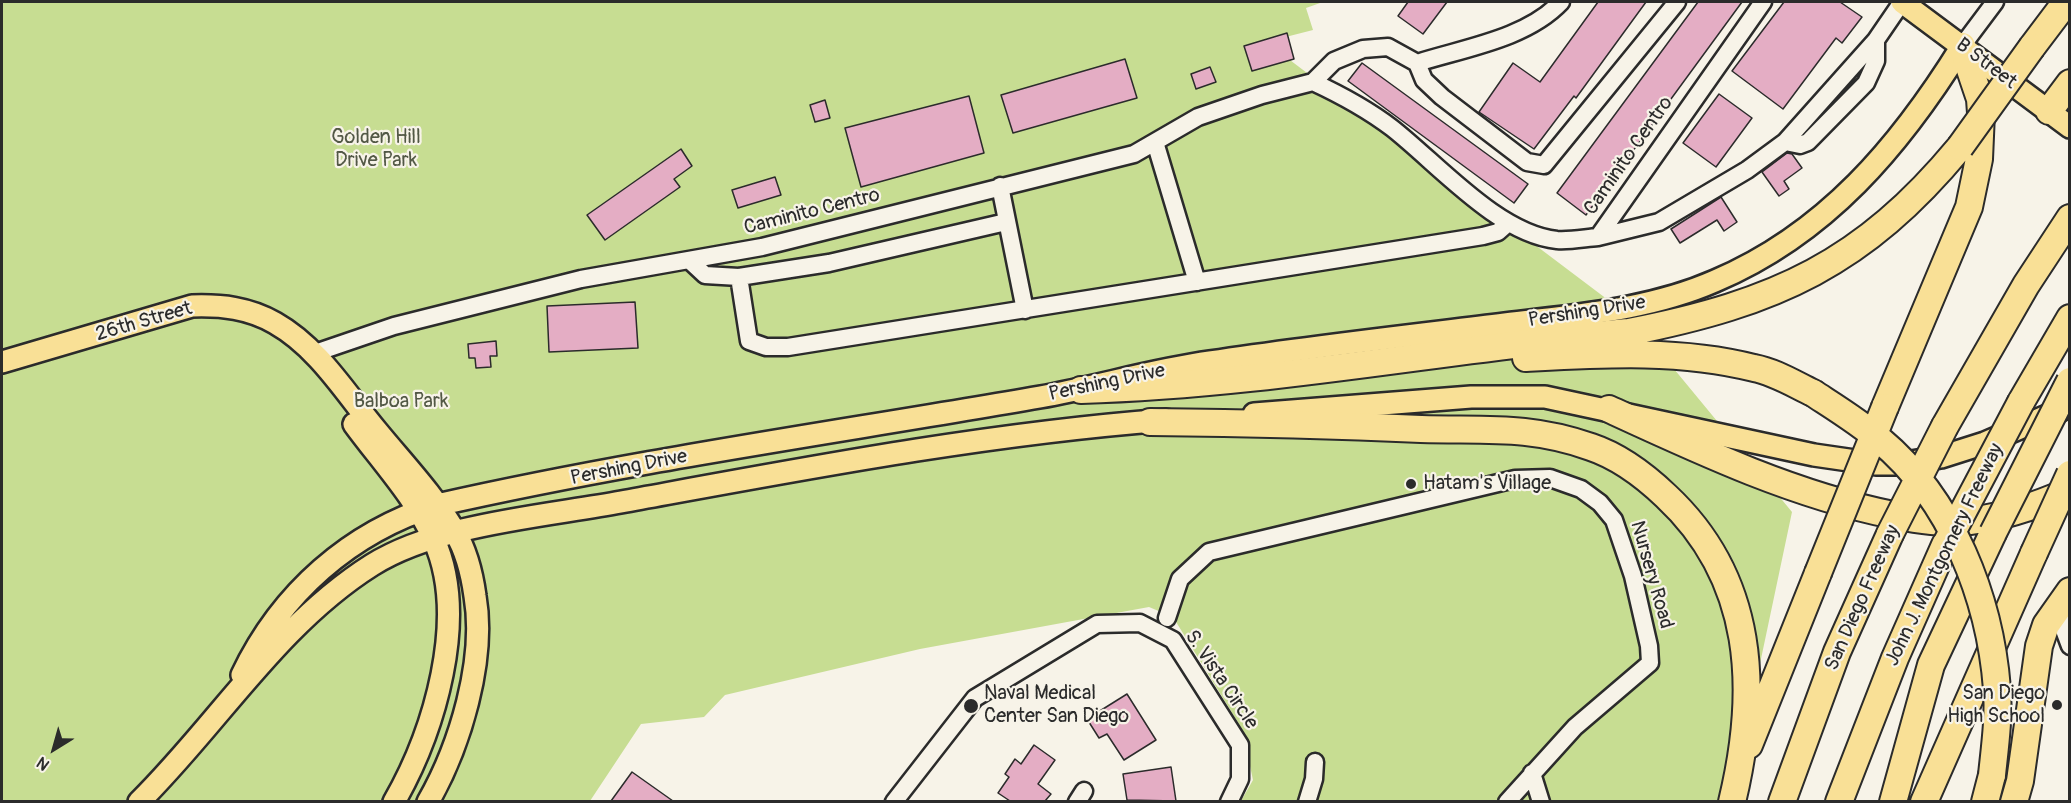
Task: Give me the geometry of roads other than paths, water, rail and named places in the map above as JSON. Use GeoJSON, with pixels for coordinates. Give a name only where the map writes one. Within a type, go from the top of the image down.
{"type":"FeatureCollection","features":[{"type":"Feature","properties":{"kind":"highway"},"geometry":{"type":"LineString","coordinates":[[1081,390],[1146,388],[1327,369],[1629,332],[1748,303],[1834,262],[1901,212],[1960,147],[2066,2]]}},
{"type":"Feature","properties":{"kind":"highway"},"geometry":{"type":"LineString","coordinates":[[1742,760],[1767,704],[1885,406],[1969,207],[1977,175],[1980,99],[1962,46]]}},
{"type":"Feature","properties":{"kind":"highway"},"geometry":{"type":"LineString","coordinates":[[2049,111],[2070,82]]}},
{"type":"Feature","properties":{"kind":"highway","name":"San Diego Freeway"},"geometry":{"type":"LineString","coordinates":[[1782,801],[1837,652],[1890,534],[1958,401],[2026,285],[2070,218]]}},
{"type":"Feature","properties":{"kind":"highway","name":"John J. Montgomery Freeway"},"geometry":{"type":"LineString","coordinates":[[1839,801],[1895,658],[1945,545],[2021,402],[2070,318]]}},
{"type":"Feature","properties":{"kind":"highway"},"geometry":{"type":"LineString","coordinates":[[1327,369],[1616,354],[1662,354],[1756,368],[1813,393],[1882,441],[1907,467],[1938,507],[1962,550],[1987,623],[1995,663],[1997,732],[1992,775],[1985,801]]}},
{"type":"Feature","properties":{"kind":"highway"},"geometry":{"type":"LineString","coordinates":[[1893,801],[1931,666],[2011,495],[2070,381]]}},
{"type":"Feature","properties":{"kind":"highway"},"geometry":{"type":"LineString","coordinates":[[1609,409],[1689,445],[1795,487],[1867,509],[1920,520],[1940,522],[1986,518],[2020,510],[2070,491]]}},
{"type":"Feature","properties":{"kind":"highway"},"geometry":{"type":"LineString","coordinates":[[1150,422],[1527,431],[1593,447],[1651,482],[1677,506],[1708,544],[1736,601],[1744,641],[1745,715],[1742,760],[1732,801]]}},
{"type":"Feature","properties":{"kind":"highway"},"geometry":{"type":"LineString","coordinates":[[1924,801],[2070,474]]}},
{"type":"Feature","properties":{"kind":"highway"},"geometry":{"type":"LineString","coordinates":[[2014,801],[2039,646],[2046,625],[2070,591]]}},
{"type":"Feature","properties":{"kind":"main road","name":"B Street"},"geometry":{"type":"LineString","coordinates":[[1902,2],[2070,127]]}},
{"type":"Feature","properties":{"kind":"main road","name":"Pershing Drive"},"geometry":{"type":"LineString","coordinates":[[235,691],[256,645],[309,578],[351,547],[427,508],[838,429],[1081,390],[1136,375],[1206,362],[1587,314],[1656,302],[1713,283],[1778,249],[1837,206],[1894,144],[1942,79],[1962,46]]}},
{"type":"Feature","properties":{"kind":"main road","name":"26th Street"},"geometry":{"type":"LineString","coordinates":[[2,362],[39,353],[192,306],[219,305],[247,310],[275,323],[299,339],[312,354],[347,414],[427,508]]}},
{"type":"Feature","properties":{"kind":"main road","name":"Pershing Drive"},"geometry":{"type":"LineString","coordinates":[[140,801],[235,691],[298,624],[352,578],[400,550],[455,532],[873,455],[1150,422],[1513,395],[1545,397],[1609,409],[1803,452],[1876,464],[1899,464],[1985,444],[2070,406]]}},
{"type":"Feature","properties":{"kind":"main road"},"geometry":{"type":"LineString","coordinates":[[427,508],[455,532],[466,556],[476,599],[477,640],[465,712],[439,783],[429,801]]}},
{"type":"Feature","properties":{"kind":"main road"},"geometry":{"type":"LineString","coordinates":[[394,801],[408,777],[434,708],[444,659],[447,590],[443,564],[427,508]]}},
{"type":"Feature","properties":{"kind":"street"},"geometry":{"type":"LineString","coordinates":[[1561,2],[1537,21],[1513,32],[1417,63],[1424,80],[1442,97],[1527,162],[1544,165],[1677,2]]}},
{"type":"Feature","properties":{"kind":"street","name":"Caminito Centro"},"geometry":{"type":"LineString","coordinates":[[1313,82],[1352,101],[1391,128],[1476,201],[1507,224],[1556,240],[1598,237],[1763,2]]}},
{"type":"Feature","properties":{"kind":"street"},"geometry":{"type":"LineString","coordinates":[[1598,237],[1659,222],[1747,170],[1785,142],[1800,145],[1808,142],[1866,83],[1876,61],[1876,40],[1902,2]]}},
{"type":"Feature","properties":{"kind":"street"},"geometry":{"type":"LineString","coordinates":[[1962,46],[1995,2]]}},
{"type":"Feature","properties":{"kind":"street","name":"Caminito Centro"},"geometry":{"type":"LineString","coordinates":[[312,354],[394,326],[581,279],[762,247],[1134,154],[1198,117],[1262,95],[1313,82],[1334,62],[1364,49],[1388,47],[1417,63]]}},
{"type":"Feature","properties":{"kind":"street"},"geometry":{"type":"LineString","coordinates":[[1155,142],[1197,282]]}},
{"type":"Feature","properties":{"kind":"street"},"geometry":{"type":"LineString","coordinates":[[1000,186],[1025,309]]}},
{"type":"Feature","properties":{"kind":"street"},"geometry":{"type":"LineString","coordinates":[[690,261],[698,271],[705,275],[739,277],[829,263],[1006,222]]}},
{"type":"Feature","properties":{"kind":"street"},"geometry":{"type":"LineString","coordinates":[[739,277],[749,340],[766,347],[788,346],[1483,236],[1498,232],[1507,224]]}},
{"type":"Feature","properties":{"kind":"street","name":"Nursery Road"},"geometry":{"type":"LineString","coordinates":[[1167,618],[1180,579],[1209,552],[1515,479],[1550,478],[1581,489],[1600,503],[1614,520],[1633,576],[1649,646],[1650,663],[1575,727],[1507,801]]}},
{"type":"Feature","properties":{"kind":"street"},"geometry":{"type":"LineString","coordinates":[[2070,616],[2064,630],[2070,646]]}},
{"type":"Feature","properties":{"kind":"street","name":"S. Vista Circle"},"geometry":{"type":"LineString","coordinates":[[894,801],[975,698],[1097,624],[1140,623],[1173,640],[1240,745],[1240,779],[1229,801]]}},
{"type":"Feature","properties":{"kind":"street"},"geometry":{"type":"LineString","coordinates":[[1307,801],[1314,779],[1315,762]]}},
{"type":"Feature","properties":{"kind":"street"},"geometry":{"type":"LineString","coordinates":[[1532,773],[1541,801]]}},
{"type":"Feature","properties":{"kind":"place","name":"Hatam's Village"},"geometry":{"type":"Point","coordinates":[1411,484]}},
{"type":"Feature","properties":{"kind":"place","name":"San Diego High School"},"geometry":{"type":"Point","coordinates":[2057,705]}},
{"type":"Feature","properties":{"kind":"place","name":"Naval Medical Center San Diego"},"geometry":{"type":"Point","coordinates":[971,706]}},
{"type":"Feature","properties":{"kind":"park label","name":"Golden Hill Drive Park"},"geometry":{"type":"Point","coordinates":[376,150]}},
{"type":"Feature","properties":{"kind":"park label","name":"Balboa Park"},"geometry":{"type":"Point","coordinates":[401,402]}}]}
